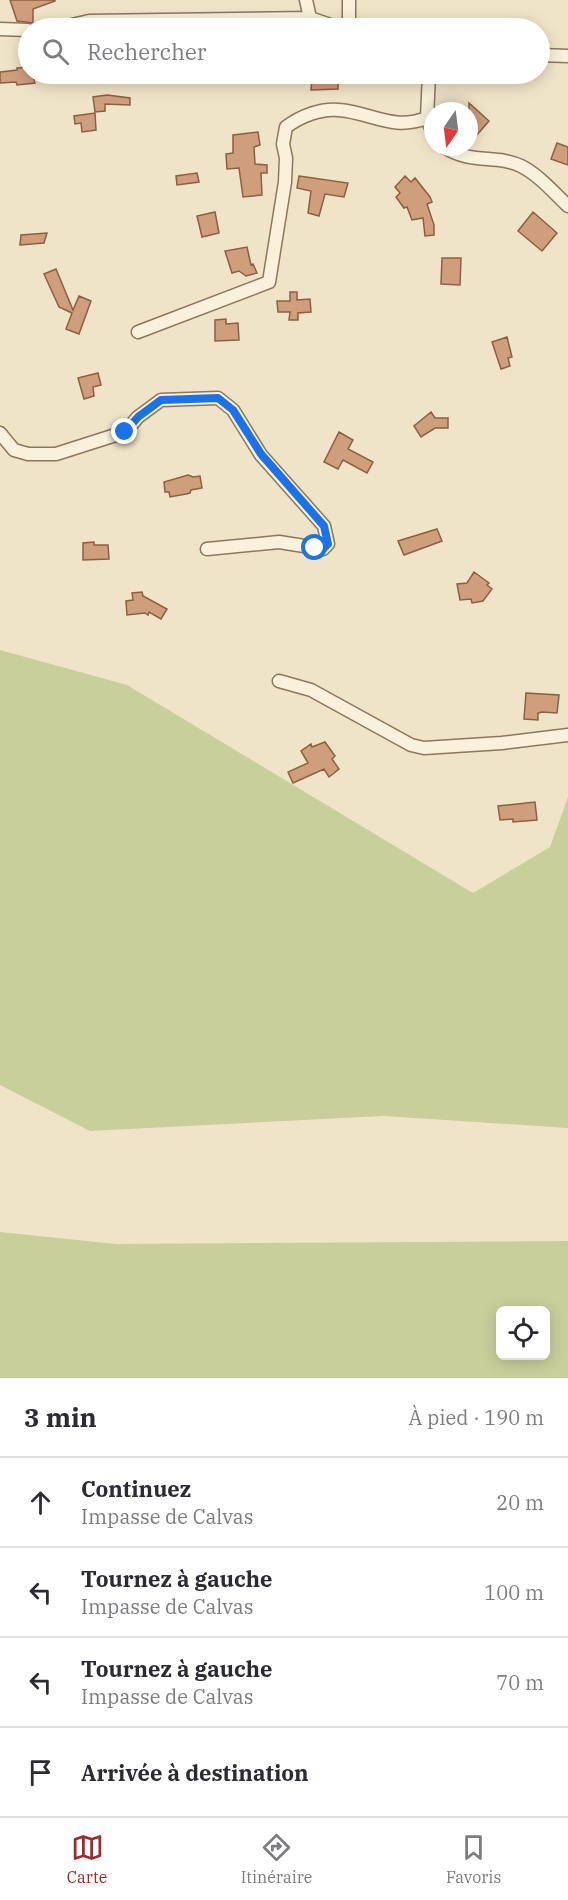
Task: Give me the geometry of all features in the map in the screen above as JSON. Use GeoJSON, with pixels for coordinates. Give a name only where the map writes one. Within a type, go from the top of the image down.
{"type":"FeatureCollection","features":[{"type":"Feature","properties":{"kind":"street"},"geometry":{"type":"LineString","coordinates":[[306,0],[310,18]]}},
{"type":"Feature","properties":{"kind":"street"},"geometry":{"type":"LineString","coordinates":[[350,0],[350,18]]}},
{"type":"Feature","properties":{"kind":"street"},"geometry":{"type":"LineString","coordinates":[[0,29],[18,30]]}},
{"type":"Feature","properties":{"kind":"street"},"geometry":{"type":"LineString","coordinates":[[550,55],[568,56]]}},
{"type":"Feature","properties":{"kind":"street"},"geometry":{"type":"LineString","coordinates":[[428,102],[429,84]]}},
{"type":"Feature","properties":{"kind":"street"},"geometry":{"type":"LineString","coordinates":[[138,332],[269,282],[285,182],[286,158],[283,144],[286,127],[302,117],[328,110],[340,110],[387,123],[416,123],[424,119]]}},
{"type":"Feature","properties":{"kind":"street"},"geometry":{"type":"LineString","coordinates":[[461,156],[520,165],[568,206]]}},
{"type":"Feature","properties":{"kind":"street"},"geometry":{"type":"LineString","coordinates":[[0,433],[14,450],[28,454],[56,454],[125,432],[138,417],[161,400],[218,398],[233,410],[261,454],[324,526],[328,544],[323,549],[279,542],[207,549]]}},
{"type":"Feature","properties":{"kind":"street"},"geometry":{"type":"LineString","coordinates":[[279,681],[311,690],[411,745],[424,748],[502,743],[568,735]]}},
{"type":"Feature","properties":{"kind":"green space"},"geometry":{"type":"Polygon","coordinates":[[[0,650],[127,685],[473,893],[550,847],[568,797],[568,1128],[383,1116],[90,1131],[0,1085],[0,650]]]}},
{"type":"Feature","properties":{"kind":"green space"},"geometry":{"type":"Polygon","coordinates":[[[0,1232],[116,1244],[568,1241],[568,1378],[0,1378],[0,1232]]]}},
{"type":"Feature","properties":{"kind":"building"},"geometry":{"type":"Polygon","coordinates":[[[10,0],[55,0],[33,9],[33,18],[18,18],[17,21],[10,0]]]}},
{"type":"Feature","properties":{"kind":"building"},"geometry":{"type":"Polygon","coordinates":[[[17,68],[18,84],[26,84],[17,85],[16,82],[0,83],[0,72],[17,70],[17,68]]]}},
{"type":"Feature","properties":{"kind":"building"},"geometry":{"type":"Polygon","coordinates":[[[312,84],[338,84],[338,89],[311,90],[312,84]]]}},
{"type":"Feature","properties":{"kind":"building"},"geometry":{"type":"Polygon","coordinates":[[[107,95],[130,98],[130,105],[105,104],[105,111],[95,112],[93,97],[107,95]]]}},
{"type":"Feature","properties":{"kind":"building"},"geometry":{"type":"Polygon","coordinates":[[[478,111],[489,121],[478,134],[478,111]]]}},
{"type":"Feature","properties":{"kind":"building"},"geometry":{"type":"Polygon","coordinates":[[[95,113],[96,130],[82,132],[81,123],[75,124],[74,116],[95,113]]]}},
{"type":"Feature","properties":{"kind":"building"},"geometry":{"type":"Polygon","coordinates":[[[258,132],[260,145],[254,147],[255,164],[267,165],[267,173],[261,173],[262,195],[243,197],[239,168],[227,169],[226,154],[233,153],[233,135],[258,132]]]}},
{"type":"Feature","properties":{"kind":"building"},"geometry":{"type":"Polygon","coordinates":[[[557,143],[568,147],[568,165],[551,159],[557,143]]]}},
{"type":"Feature","properties":{"kind":"building"},"geometry":{"type":"Polygon","coordinates":[[[197,173],[199,182],[177,185],[176,176],[197,173]]]}},
{"type":"Feature","properties":{"kind":"building"},"geometry":{"type":"Polygon","coordinates":[[[299,176],[348,183],[344,197],[325,194],[319,216],[308,213],[311,191],[297,188],[299,176]]]}},
{"type":"Feature","properties":{"kind":"building"},"geometry":{"type":"Polygon","coordinates":[[[405,176],[411,182],[415,178],[430,197],[432,202],[427,204],[434,225],[434,235],[425,236],[423,218],[412,220],[407,207],[404,208],[396,197],[400,193],[395,187],[405,176]]]}},
{"type":"Feature","properties":{"kind":"building"},"geometry":{"type":"Polygon","coordinates":[[[215,212],[219,233],[202,237],[197,216],[215,212]]]}},
{"type":"Feature","properties":{"kind":"building"},"geometry":{"type":"Polygon","coordinates":[[[533,212],[557,233],[542,251],[518,231],[533,212]]]}},
{"type":"Feature","properties":{"kind":"building"},"geometry":{"type":"Polygon","coordinates":[[[47,233],[44,243],[20,245],[21,235],[47,233]]]}},
{"type":"Feature","properties":{"kind":"building"},"geometry":{"type":"Polygon","coordinates":[[[247,247],[251,265],[253,264],[257,273],[246,276],[239,271],[232,273],[225,251],[247,247]]]}},
{"type":"Feature","properties":{"kind":"building"},"geometry":{"type":"Polygon","coordinates":[[[442,258],[461,258],[460,285],[441,284],[442,258]]]}},
{"type":"Feature","properties":{"kind":"building"},"geometry":{"type":"Polygon","coordinates":[[[56,269],[73,310],[79,296],[91,301],[79,334],[66,329],[72,313],[59,307],[44,274],[56,269]]]}},
{"type":"Feature","properties":{"kind":"building"},"geometry":{"type":"Polygon","coordinates":[[[290,292],[297,292],[297,300],[310,299],[311,312],[298,313],[298,320],[289,320],[290,312],[278,312],[277,301],[290,301],[290,292]]]}},
{"type":"Feature","properties":{"kind":"building"},"geometry":{"type":"Polygon","coordinates":[[[226,319],[226,324],[238,323],[239,340],[215,341],[215,320],[226,319]]]}},
{"type":"Feature","properties":{"kind":"building"},"geometry":{"type":"Polygon","coordinates":[[[507,337],[512,357],[508,358],[510,366],[501,369],[492,342],[507,337]]]}},
{"type":"Feature","properties":{"kind":"building"},"geometry":{"type":"Polygon","coordinates":[[[98,373],[101,385],[93,387],[94,396],[84,399],[78,378],[98,373]]]}},
{"type":"Feature","properties":{"kind":"building"},"geometry":{"type":"Polygon","coordinates":[[[431,412],[435,418],[448,418],[448,428],[435,428],[421,437],[414,426],[431,412]]]}},
{"type":"Feature","properties":{"kind":"building"},"geometry":{"type":"Polygon","coordinates":[[[339,432],[353,440],[348,449],[373,462],[367,473],[343,460],[338,469],[324,462],[339,432]]]}},
{"type":"Feature","properties":{"kind":"building"},"geometry":{"type":"Polygon","coordinates":[[[188,475],[200,476],[202,488],[170,497],[169,492],[165,492],[164,482],[188,475]]]}},
{"type":"Feature","properties":{"kind":"building"},"geometry":{"type":"Polygon","coordinates":[[[437,529],[442,541],[404,555],[398,541],[437,529]]]}},
{"type":"Feature","properties":{"kind":"building"},"geometry":{"type":"Polygon","coordinates":[[[94,542],[94,545],[108,545],[109,559],[83,560],[83,543],[94,542]]]}},
{"type":"Feature","properties":{"kind":"building"},"geometry":{"type":"Polygon","coordinates":[[[474,572],[489,583],[487,585],[492,589],[483,601],[472,603],[471,599],[460,600],[457,584],[467,583],[474,572]]]}},
{"type":"Feature","properties":{"kind":"building"},"geometry":{"type":"Polygon","coordinates":[[[142,592],[143,596],[167,609],[161,619],[149,612],[148,615],[145,613],[127,615],[126,601],[133,600],[132,593],[142,592]]]}},
{"type":"Feature","properties":{"kind":"building"},"geometry":{"type":"Polygon","coordinates":[[[526,693],[559,695],[557,713],[542,712],[538,713],[538,720],[524,719],[526,693]]]}},
{"type":"Feature","properties":{"kind":"building"},"geometry":{"type":"Polygon","coordinates":[[[325,742],[335,756],[332,759],[339,769],[329,777],[324,769],[293,783],[288,772],[308,763],[301,751],[311,744],[312,747],[325,742]]]}},
{"type":"Feature","properties":{"kind":"building"},"geometry":{"type":"Polygon","coordinates":[[[535,802],[537,820],[513,822],[513,819],[500,820],[498,806],[535,802]]]}},
{"type":"Feature","properties":{"kind":"route"},"geometry":{"type":"LineString","coordinates":[[125,432],[138,417],[161,400],[218,398],[233,410],[261,454],[324,526],[328,544],[323,549],[315,548]]}}]}
